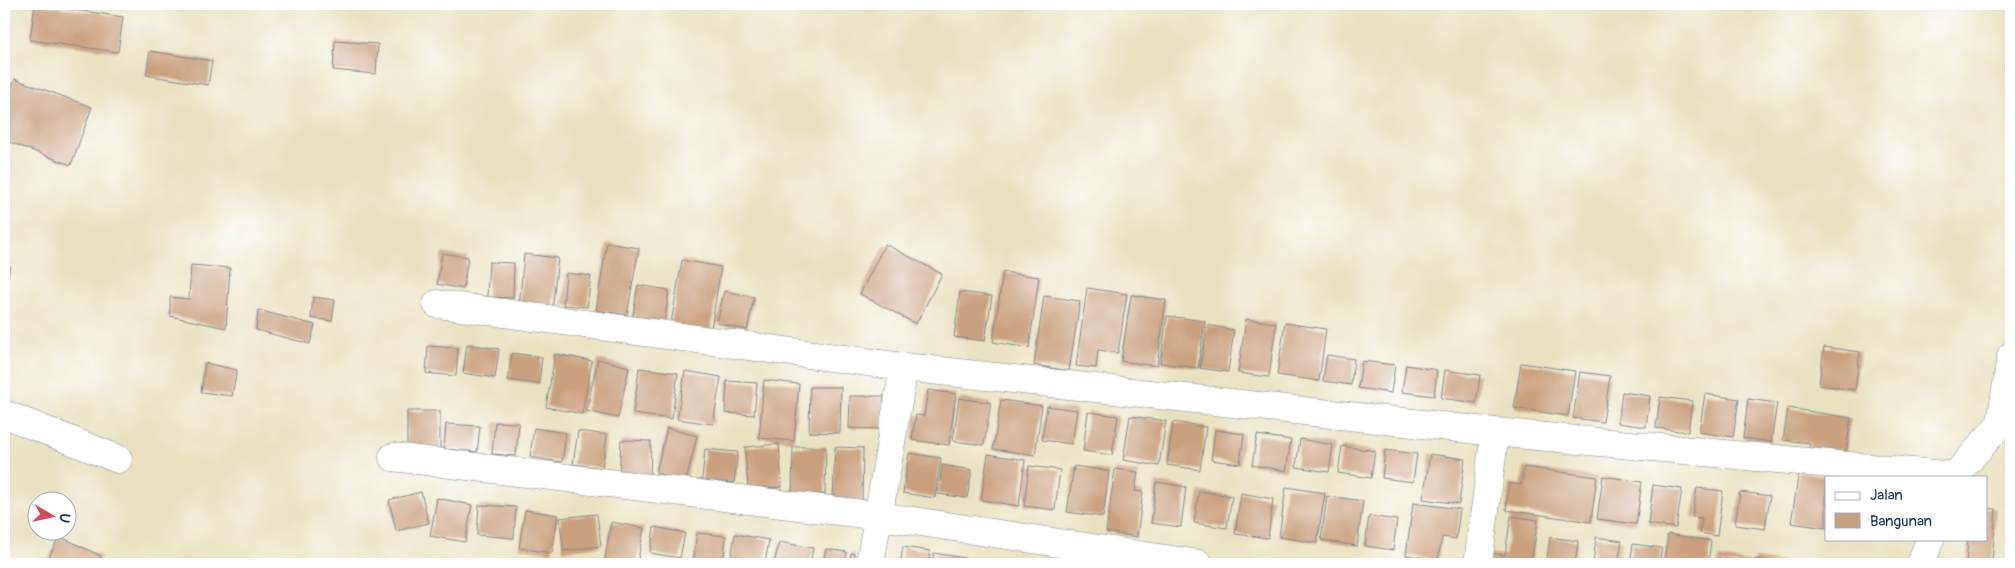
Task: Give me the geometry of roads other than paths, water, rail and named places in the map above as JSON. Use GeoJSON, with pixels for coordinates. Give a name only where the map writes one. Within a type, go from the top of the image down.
{"type":"FeatureCollection","features":[{"type":"Feature","properties":{"kind":"street"},"geometry":{"type":"LineString","coordinates":[[437,304],[904,367],[1495,432],[1944,476]]}},
{"type":"Feature","properties":{"kind":"street"},"geometry":{"type":"LineString","coordinates":[[1955,476],[2006,424],[2011,356]]}},
{"type":"Feature","properties":{"kind":"street"},"geometry":{"type":"LineString","coordinates":[[870,564],[880,516],[904,367]]}},
{"type":"Feature","properties":{"kind":"street"},"geometry":{"type":"LineString","coordinates":[[4,414],[118,459]]}},
{"type":"Feature","properties":{"kind":"street"},"geometry":{"type":"LineString","coordinates":[[1478,564],[1495,432]]}},
{"type":"Feature","properties":{"kind":"street"},"geometry":{"type":"LineString","coordinates":[[393,456],[880,516],[1199,564]]}},
{"type":"Feature","properties":{"kind":"street"},"geometry":{"type":"LineString","coordinates":[[1921,564],[1930,540]]}}]}
